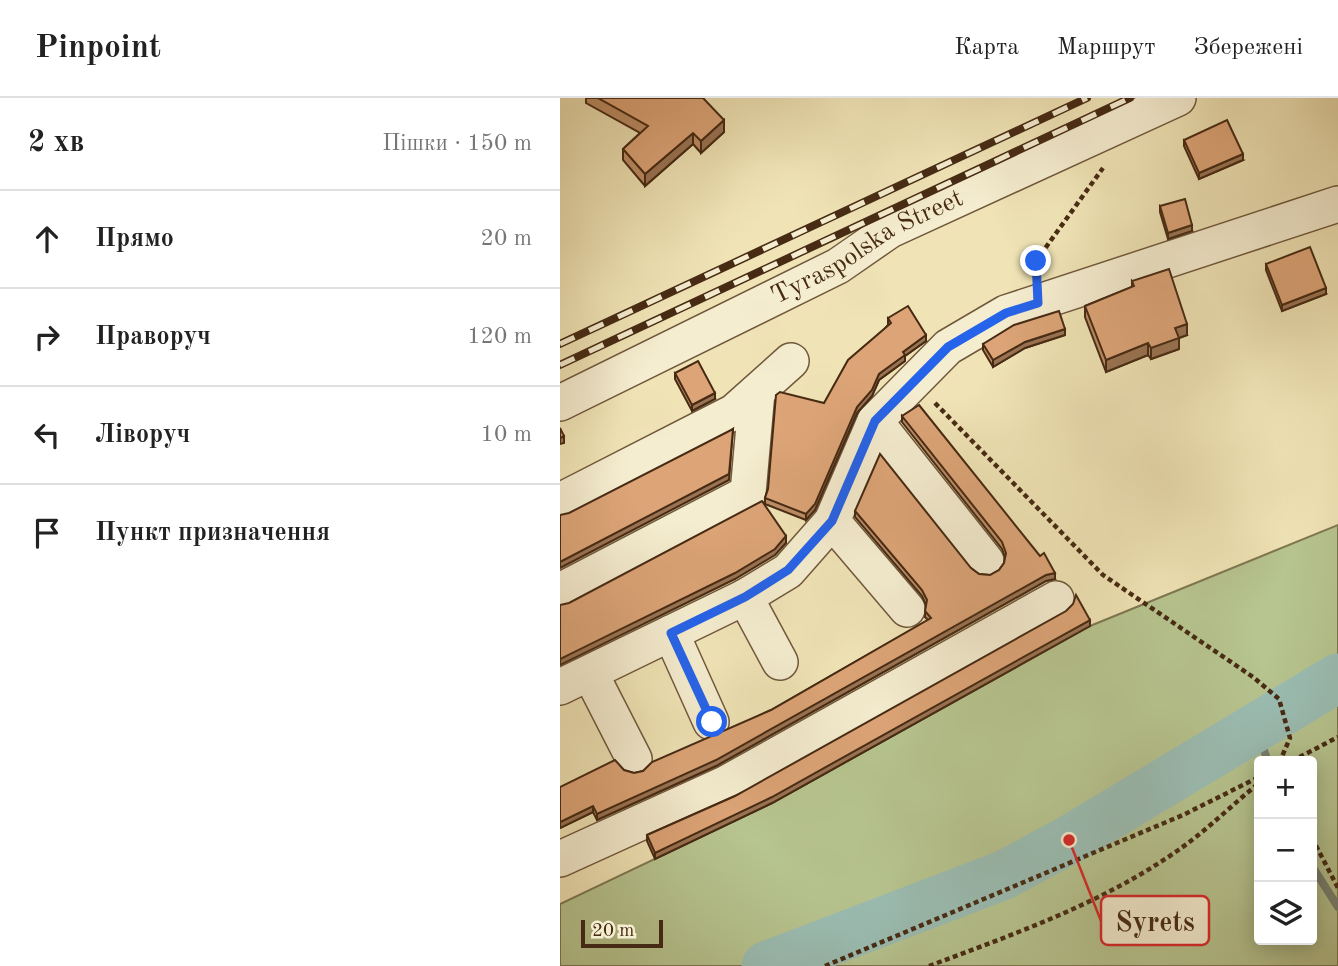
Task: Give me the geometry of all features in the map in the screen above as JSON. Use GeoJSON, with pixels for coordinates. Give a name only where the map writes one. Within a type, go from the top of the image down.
{"type":"FeatureCollection","features":[{"type":"Feature","properties":{"kind":"street","name":"Tyraspolska Street"},"geometry":{"type":"LineString","coordinates":[[560,403],[838,265],[890,230],[1178,98]]}},
{"type":"Feature","properties":{"kind":"street"},"geometry":{"type":"LineString","coordinates":[[634,759],[575,680],[745,597],[788,570],[832,521],[875,421],[948,347],[1006,313],[1338,204]]}},
{"type":"Feature","properties":{"kind":"street"},"geometry":{"type":"LineString","coordinates":[[560,501],[734,412],[791,361]]}},
{"type":"Feature","properties":{"kind":"street"},"geometry":{"type":"LineString","coordinates":[[560,591],[748,493],[757,392]]}},
{"type":"Feature","properties":{"kind":"street"},"geometry":{"type":"LineString","coordinates":[[875,421],[986,561]]}},
{"type":"Feature","properties":{"kind":"street"},"geometry":{"type":"LineString","coordinates":[[832,521],[907,609]]}},
{"type":"Feature","properties":{"kind":"street"},"geometry":{"type":"LineString","coordinates":[[745,597],[780,662]]}},
{"type":"Feature","properties":{"kind":"street"},"geometry":{"type":"LineString","coordinates":[[560,859],[725,784],[1056,600]]}},
{"type":"Feature","properties":{"kind":"street"},"geometry":{"type":"LineString","coordinates":[[671,633],[712,722]]}},
{"type":"Feature","properties":{"kind":"path"},"geometry":{"type":"LineString","coordinates":[[1038,303],[1036,261],[1109,159]]}},
{"type":"Feature","properties":{"kind":"path"},"geometry":{"type":"LineString","coordinates":[[933,401],[1103,575],[1252,677],[1279,699],[1290,738],[1282,756]]}},
{"type":"Feature","properties":{"kind":"path"},"geometry":{"type":"LineString","coordinates":[[1302,756],[1338,737]]}},
{"type":"Feature","properties":{"kind":"path"},"geometry":{"type":"LineString","coordinates":[[825,966],[1183,815],[1254,780]]}},
{"type":"Feature","properties":{"kind":"path"},"geometry":{"type":"LineString","coordinates":[[929,966],[1051,921],[1122,885],[1177,851],[1254,787]]}},
{"type":"Feature","properties":{"kind":"path"},"geometry":{"type":"LineString","coordinates":[[1317,848],[1338,888]]}},
{"type":"Feature","properties":{"kind":"green space"},"geometry":{"type":"Polygon","coordinates":[[[1338,525],[1338,966],[560,966],[560,904],[772,803],[1090,626],[1338,525]]]}},
{"type":"Feature","properties":{"kind":"building"},"geometry":{"type":"Polygon","coordinates":[[[598,98],[703,98],[724,120],[701,141],[693,133],[645,174],[623,149],[648,126],[598,98]]]}},
{"type":"Feature","properties":{"kind":"building"},"geometry":{"type":"Polygon","coordinates":[[[1227,120],[1243,154],[1199,173],[1184,140],[1227,120]]]}},
{"type":"Feature","properties":{"kind":"building"},"geometry":{"type":"Polygon","coordinates":[[[1185,199],[1192,225],[1168,233],[1160,206],[1185,199]]]}},
{"type":"Feature","properties":{"kind":"building"},"geometry":{"type":"Polygon","coordinates":[[[1310,247],[1326,288],[1282,305],[1266,264],[1310,247]]]}},
{"type":"Feature","properties":{"kind":"building"},"geometry":{"type":"Polygon","coordinates":[[[1169,269],[1187,324],[1175,328],[1179,338],[1151,348],[1148,343],[1106,360],[1085,306],[1134,286],[1132,281],[1169,269]]]}},
{"type":"Feature","properties":{"kind":"building"},"geometry":{"type":"Polygon","coordinates":[[[908,306],[926,335],[879,374],[872,390],[857,407],[815,504],[806,514],[765,498],[776,395],[780,392],[824,403],[848,360],[891,323],[888,318],[908,306]]]}},
{"type":"Feature","properties":{"kind":"building"},"geometry":{"type":"Polygon","coordinates":[[[1059,311],[1065,329],[1025,342],[993,360],[983,344],[1014,325],[1059,311]]]}},
{"type":"Feature","properties":{"kind":"building"},"geometry":{"type":"Polygon","coordinates":[[[698,361],[715,393],[692,405],[675,373],[698,361]]]}},
{"type":"Feature","properties":{"kind":"building"},"geometry":{"type":"Polygon","coordinates":[[[919,405],[1040,556],[1044,553],[1055,573],[1046,575],[716,760],[597,814],[593,806],[560,822],[560,787],[615,760],[624,770],[634,773],[643,771],[652,762],[771,710],[931,618],[925,611],[927,600],[922,590],[855,511],[880,454],[971,568],[979,574],[990,575],[999,570],[1006,553],[1002,542],[902,416],[919,405]]]}},
{"type":"Feature","properties":{"kind":"building"},"geometry":{"type":"Polygon","coordinates":[[[733,429],[729,474],[560,562],[560,515],[569,513],[733,429]]]}},
{"type":"Feature","properties":{"kind":"building"},"geometry":{"type":"Polygon","coordinates":[[[762,501],[786,536],[775,549],[735,573],[560,659],[560,605],[569,603],[762,501]]]}},
{"type":"Feature","properties":{"kind":"building"},"geometry":{"type":"Polygon","coordinates":[[[1076,595],[1090,620],[772,797],[655,853],[647,835],[735,796],[1066,611],[1073,604],[1076,595]]]}},
{"type":"Feature","properties":{"kind":"waterway"},"geometry":{"type":"LineString","coordinates":[[766,966],[1004,875],[1069,840],[1338,678]]}},
{"type":"Feature","properties":{"kind":"waterway"},"geometry":{"type":"LineString","coordinates":[[1256,727],[1266,756]]}},
{"type":"Feature","properties":{"kind":"waterway"},"geometry":{"type":"LineString","coordinates":[[1317,874],[1338,907]]}},
{"type":"Feature","properties":{"kind":"railway"},"geometry":{"type":"LineString","coordinates":[[560,344],[1087,98]]}},
{"type":"Feature","properties":{"kind":"railway"},"geometry":{"type":"LineString","coordinates":[[560,365],[1130,98]]}},
{"type":"Feature","properties":{"kind":"place","name":"Syrets"},"geometry":{"type":"Point","coordinates":[1069,840]}},
{"type":"Feature","properties":{"kind":"route"},"geometry":{"type":"LineString","coordinates":[[712,722],[671,633],[745,597],[788,570],[832,521],[875,421],[948,347],[1006,313],[1038,303],[1036,261]]}}]}
